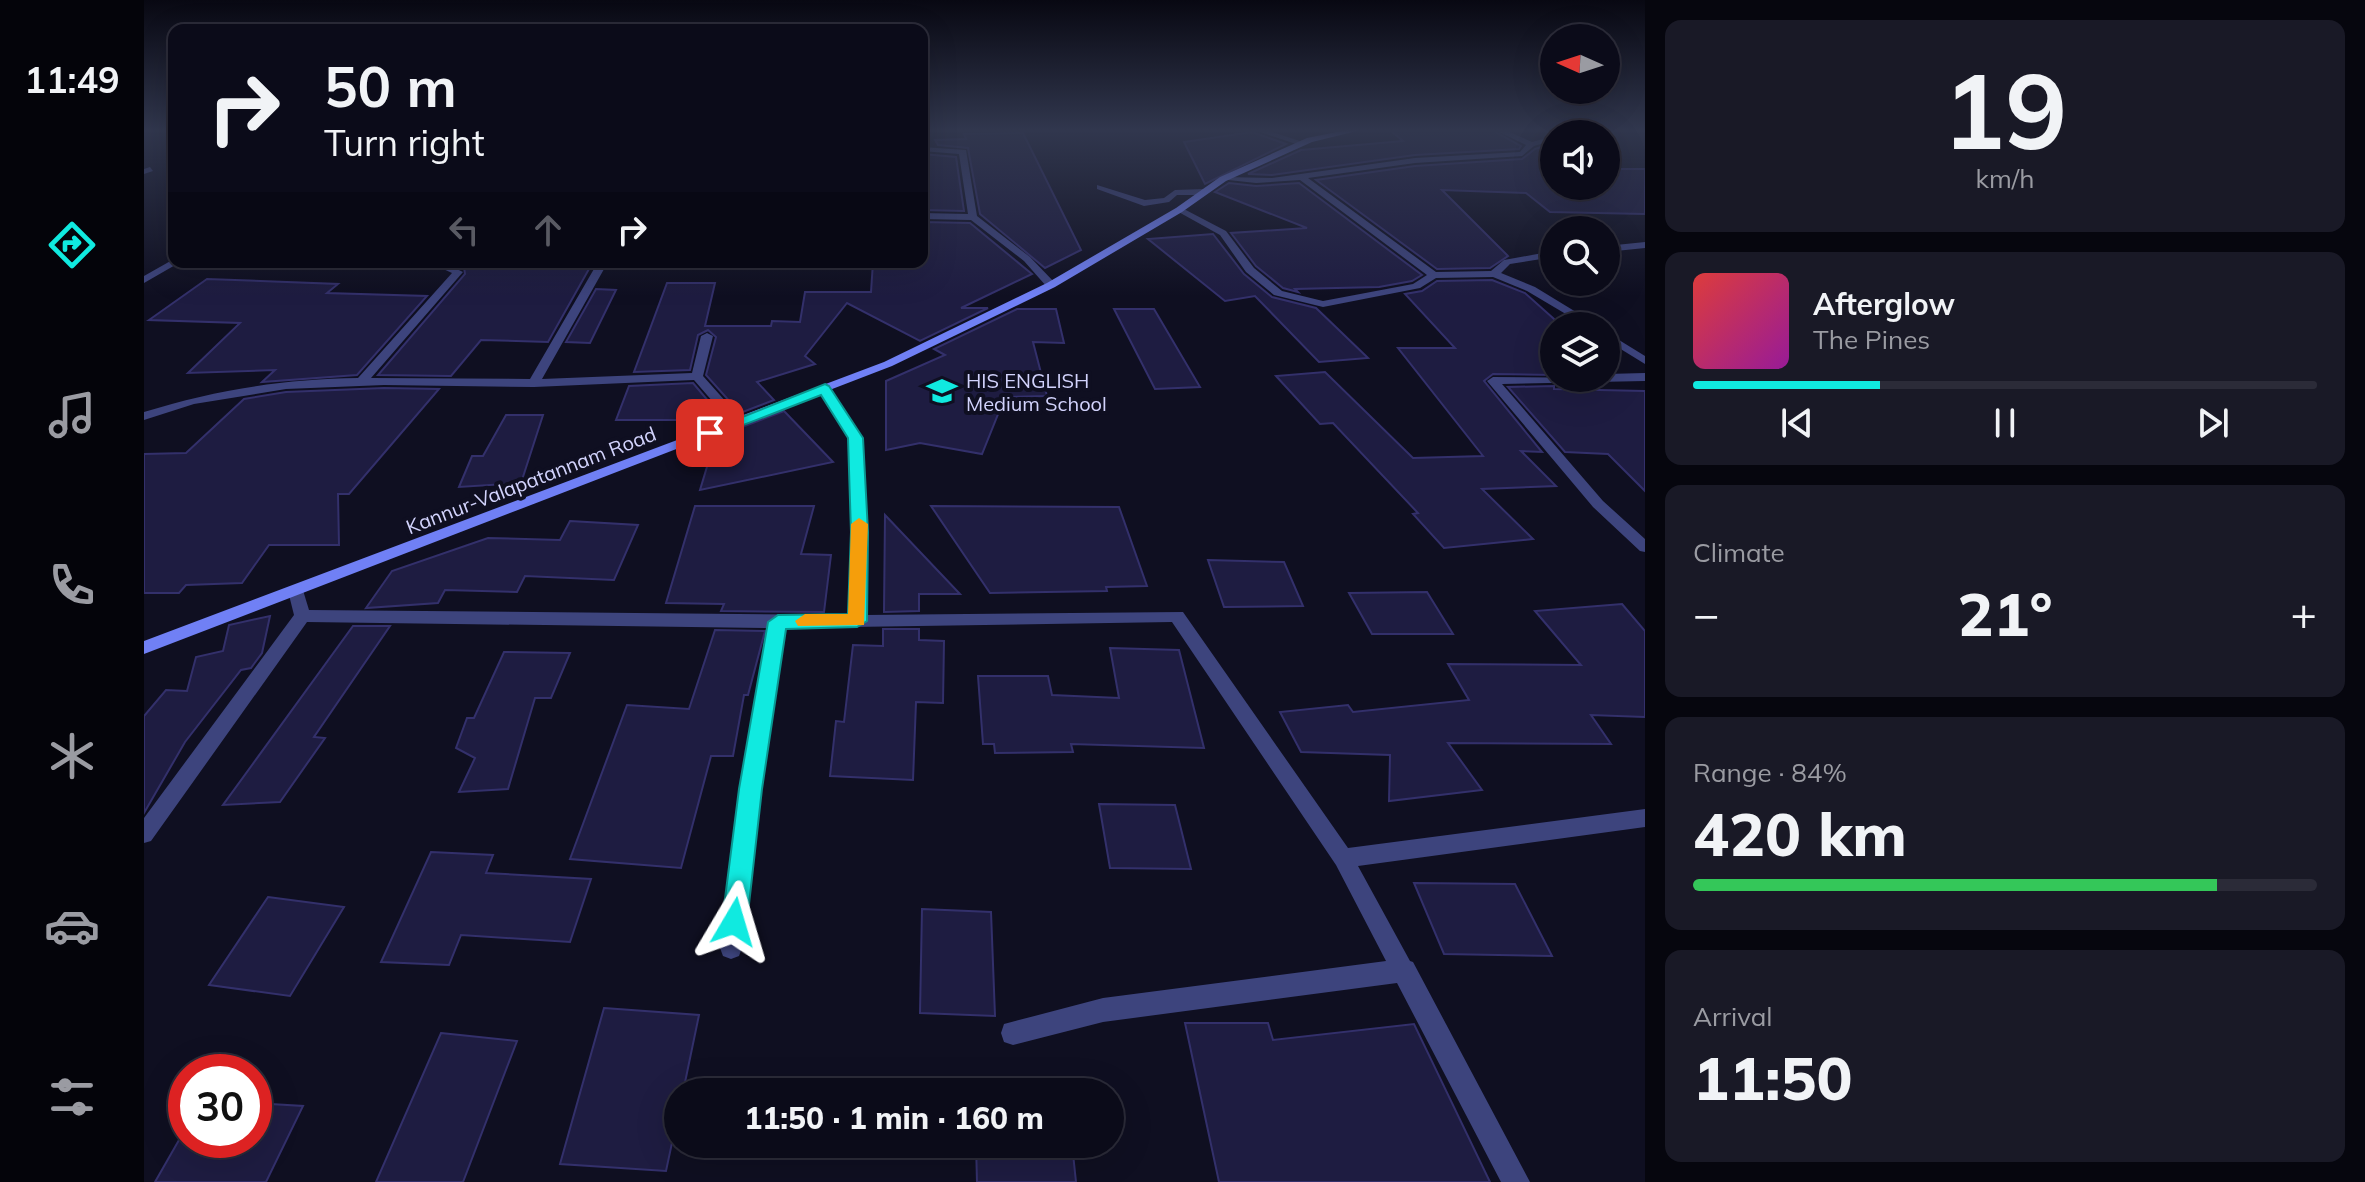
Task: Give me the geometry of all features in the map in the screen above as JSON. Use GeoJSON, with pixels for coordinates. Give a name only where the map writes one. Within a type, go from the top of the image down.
{"type":"FeatureCollection","features":[{"type":"Feature","properties":{"kind":"main road","name":"Kannur-Valapatannam Road"},"geometry":{"type":"LineString","coordinates":[[144,648],[888,364],[1051,285],[1179,210],[1214,185]]}},
{"type":"Feature","properties":{"kind":"street"},"geometry":{"type":"LineString","coordinates":[[968,185],[973,217]]}},
{"type":"Feature","properties":{"kind":"street"},"geometry":{"type":"LineString","coordinates":[[1312,185],[1434,275]]}},
{"type":"Feature","properties":{"kind":"street"},"geometry":{"type":"LineString","coordinates":[[1100,187],[1144,203],[1166,200],[1175,193],[1205,192]]}},
{"type":"Feature","properties":{"kind":"street"},"geometry":{"type":"LineString","coordinates":[[1179,210],[1223,233],[1250,270],[1278,293],[1319,304],[1416,286],[1434,275],[1494,274],[1531,289],[1570,312]]}},
{"type":"Feature","properties":{"kind":"street"},"geometry":{"type":"LineString","coordinates":[[928,216],[973,217],[1027,259],[1051,285]]}},
{"type":"Feature","properties":{"kind":"street"},"geometry":{"type":"LineString","coordinates":[[1620,248],[1645,245]]}},
{"type":"Feature","properties":{"kind":"street"},"geometry":{"type":"LineString","coordinates":[[1494,274],[1507,262],[1540,256]]}},
{"type":"Feature","properties":{"kind":"street"},"geometry":{"type":"LineString","coordinates":[[144,280],[168,266]]}},
{"type":"Feature","properties":{"kind":"street"},"geometry":{"type":"LineString","coordinates":[[362,381],[458,272],[448,268]]}},
{"type":"Feature","properties":{"kind":"street"},"geometry":{"type":"LineString","coordinates":[[534,383],[600,268]]}},
{"type":"Feature","properties":{"kind":"street"},"geometry":{"type":"LineString","coordinates":[[697,376],[707,336]]}},
{"type":"Feature","properties":{"kind":"street"},"geometry":{"type":"LineString","coordinates":[[1620,344],[1645,361]]}},
{"type":"Feature","properties":{"kind":"street"},"geometry":{"type":"LineString","coordinates":[[144,416],[191,398],[273,386],[362,381],[534,383],[697,376]]}},
{"type":"Feature","properties":{"kind":"street"},"geometry":{"type":"LineString","coordinates":[[697,376],[738,422]]}},
{"type":"Feature","properties":{"kind":"street"},"geometry":{"type":"LineString","coordinates":[[1645,377],[1493,381],[1598,504],[1645,547]]}},
{"type":"Feature","properties":{"kind":"street"},"geometry":{"type":"LineString","coordinates":[[825,389],[856,438],[860,532],[857,621]]}},
{"type":"Feature","properties":{"kind":"street"},"geometry":{"type":"LineString","coordinates":[[144,834],[302,616],[296,591]]}},
{"type":"Feature","properties":{"kind":"street"},"geometry":{"type":"LineString","coordinates":[[302,616],[778,622],[1177,616],[1343,858],[1516,1182]]}},
{"type":"Feature","properties":{"kind":"street"},"geometry":{"type":"LineString","coordinates":[[731,948],[751,789],[778,622]]}},
{"type":"Feature","properties":{"kind":"street"},"geometry":{"type":"LineString","coordinates":[[1343,858],[1645,818]]}},
{"type":"Feature","properties":{"kind":"street"},"geometry":{"type":"LineString","coordinates":[[1013,1033],[1103,1010],[1405,970]]}},
{"type":"Feature","properties":{"kind":"building"},"geometry":{"type":"Polygon","coordinates":[[[928,185],[960,185],[964,211],[928,210],[928,185]]]}},
{"type":"Feature","properties":{"kind":"building"},"geometry":{"type":"Polygon","coordinates":[[[975,185],[1049,185],[1081,250],[1045,268],[980,214],[975,185]]]}},
{"type":"Feature","properties":{"kind":"building"},"geometry":{"type":"Polygon","coordinates":[[[1226,185],[1302,185],[1422,275],[1412,281],[1379,287],[1295,289],[1298,292],[1283,288],[1256,266],[1231,233],[1307,228],[1215,192],[1226,185]]]}},
{"type":"Feature","properties":{"kind":"building"},"geometry":{"type":"Polygon","coordinates":[[[1323,185],[1540,185],[1540,200],[1620,200],[1620,185],[1645,185],[1645,214],[1550,212],[1526,193],[1442,190],[1508,256],[1490,268],[1437,269],[1323,185]]]}},
{"type":"Feature","properties":{"kind":"building"},"geometry":{"type":"Polygon","coordinates":[[[928,222],[970,223],[1032,274],[961,308],[988,308],[920,341],[847,303],[805,356],[815,364],[757,382],[774,400],[740,413],[706,375],[716,337],[708,330],[698,335],[690,370],[634,372],[667,283],[715,283],[705,326],[771,326],[772,321],[800,322],[805,292],[871,292],[873,268],[928,268],[928,222]]]}},
{"type":"Feature","properties":{"kind":"building"},"geometry":{"type":"Polygon","coordinates":[[[1213,234],[1244,274],[1272,297],[1316,308],[1368,358],[1319,362],[1255,296],[1225,301],[1148,239],[1213,234]]]}},
{"type":"Feature","properties":{"kind":"building"},"geometry":{"type":"Polygon","coordinates":[[[464,268],[589,269],[548,342],[481,340],[451,376],[378,375],[465,274],[464,268]]]}},
{"type":"Feature","properties":{"kind":"building"},"geometry":{"type":"Polygon","coordinates":[[[207,279],[338,284],[327,293],[427,296],[357,375],[262,382],[275,370],[188,373],[240,323],[149,320],[207,279]]]}},
{"type":"Feature","properties":{"kind":"building"},"geometry":{"type":"Polygon","coordinates":[[[1492,280],[1525,293],[1546,312],[1540,312],[1540,375],[1493,374],[1484,381],[1542,452],[1521,451],[1556,486],[1482,489],[1533,539],[1444,548],[1413,514],[1418,513],[1333,423],[1320,424],[1276,376],[1325,372],[1413,458],[1483,456],[1398,348],[1455,348],[1405,294],[1422,291],[1437,281],[1492,280]]]}},
{"type":"Feature","properties":{"kind":"building"},"geometry":{"type":"Polygon","coordinates":[[[596,289],[616,290],[590,343],[566,342],[596,289]]]}},
{"type":"Feature","properties":{"kind":"building"},"geometry":{"type":"Polygon","coordinates":[[[1017,309],[1056,309],[1064,343],[1033,342],[1047,396],[1005,397],[982,454],[920,443],[886,450],[886,381],[945,355],[934,349],[1017,309]]]}},
{"type":"Feature","properties":{"kind":"building"},"geometry":{"type":"Polygon","coordinates":[[[1114,309],[1154,309],[1200,387],[1155,389],[1114,309]]]}},
{"type":"Feature","properties":{"kind":"building"},"geometry":{"type":"Polygon","coordinates":[[[693,383],[720,415],[692,404],[685,420],[616,420],[629,386],[693,383]]]}},
{"type":"Feature","properties":{"kind":"building"},"geometry":{"type":"Polygon","coordinates":[[[1540,386],[1540,392],[1645,391],[1645,491],[1608,454],[1565,452],[1508,387],[1540,386]]]}},
{"type":"Feature","properties":{"kind":"building"},"geometry":{"type":"Polygon","coordinates":[[[439,389],[349,494],[338,494],[339,545],[269,545],[242,583],[186,585],[179,593],[144,593],[144,454],[186,453],[244,399],[286,392],[439,389]]]}},
{"type":"Feature","properties":{"kind":"building"},"geometry":{"type":"Polygon","coordinates":[[[784,411],[833,462],[700,490],[716,437],[784,411]]]}},
{"type":"Feature","properties":{"kind":"building"},"geometry":{"type":"Polygon","coordinates":[[[506,415],[543,415],[521,483],[459,487],[472,456],[483,456],[506,415]]]}},
{"type":"Feature","properties":{"kind":"building"},"geometry":{"type":"Polygon","coordinates":[[[695,506],[814,506],[801,554],[831,555],[824,612],[721,611],[724,604],[666,603],[695,506]]]}},
{"type":"Feature","properties":{"kind":"building"},"geometry":{"type":"Polygon","coordinates":[[[931,506],[1119,507],[1147,586],[1106,587],[1107,591],[990,593],[931,506]]]}},
{"type":"Feature","properties":{"kind":"building"},"geometry":{"type":"Polygon","coordinates":[[[885,515],[960,594],[919,594],[919,611],[884,612],[885,515]]]}},
{"type":"Feature","properties":{"kind":"building"},"geometry":{"type":"Polygon","coordinates":[[[570,521],[638,525],[614,580],[525,576],[517,592],[445,590],[438,603],[366,608],[392,571],[488,538],[560,540],[570,521]]]}},
{"type":"Feature","properties":{"kind":"building"},"geometry":{"type":"Polygon","coordinates":[[[1208,560],[1284,562],[1303,606],[1224,607],[1208,560]]]}},
{"type":"Feature","properties":{"kind":"building"},"geometry":{"type":"Polygon","coordinates":[[[1427,592],[1453,634],[1372,634],[1349,593],[1427,592]]]}},
{"type":"Feature","properties":{"kind":"building"},"geometry":{"type":"Polygon","coordinates":[[[1622,604],[1645,631],[1645,717],[1591,715],[1611,744],[1448,743],[1482,790],[1389,801],[1390,755],[1301,752],[1280,712],[1348,705],[1353,712],[1469,700],[1448,664],[1581,665],[1535,611],[1622,604]]]}},
{"type":"Feature","properties":{"kind":"building"},"geometry":{"type":"Polygon","coordinates":[[[270,616],[262,653],[251,668],[241,670],[185,742],[144,813],[144,716],[166,690],[187,691],[196,657],[223,651],[229,625],[270,616]]]}},
{"type":"Feature","properties":{"kind":"building"},"geometry":{"type":"Polygon","coordinates":[[[353,626],[390,626],[314,737],[325,738],[280,802],[223,805],[353,626]]]}},
{"type":"Feature","properties":{"kind":"building"},"geometry":{"type":"Polygon","coordinates":[[[883,629],[919,629],[919,640],[944,641],[943,703],[916,702],[913,780],[830,776],[836,721],[844,722],[853,645],[883,646],[883,629]]]}},
{"type":"Feature","properties":{"kind":"building"},"geometry":{"type":"Polygon","coordinates":[[[715,630],[765,631],[748,695],[744,695],[733,756],[711,756],[681,868],[570,859],[627,705],[689,709],[715,630]]]}},
{"type":"Feature","properties":{"kind":"building"},"geometry":{"type":"Polygon","coordinates":[[[1110,648],[1179,650],[1204,748],[1071,744],[1073,752],[995,753],[994,744],[983,744],[978,676],[1048,676],[1052,695],[1119,698],[1110,648]]]}},
{"type":"Feature","properties":{"kind":"building"},"geometry":{"type":"Polygon","coordinates":[[[504,652],[570,653],[551,698],[535,698],[508,789],[459,792],[475,758],[456,748],[467,718],[474,718],[504,652]]]}},
{"type":"Feature","properties":{"kind":"building"},"geometry":{"type":"Polygon","coordinates":[[[1099,804],[1175,805],[1191,869],[1110,868],[1099,804]]]}},
{"type":"Feature","properties":{"kind":"building"},"geometry":{"type":"Polygon","coordinates":[[[431,852],[493,855],[486,873],[591,879],[570,942],[461,935],[449,965],[381,962],[431,852]]]}},
{"type":"Feature","properties":{"kind":"building"},"geometry":{"type":"Polygon","coordinates":[[[1414,883],[1515,884],[1552,956],[1444,954],[1414,883]]]}},
{"type":"Feature","properties":{"kind":"building"},"geometry":{"type":"Polygon","coordinates":[[[268,897],[344,907],[290,996],[209,985],[268,897]]]}},
{"type":"Feature","properties":{"kind":"building"},"geometry":{"type":"Polygon","coordinates":[[[922,909],[991,912],[995,1016],[920,1013],[922,909]]]}},
{"type":"Feature","properties":{"kind":"building"},"geometry":{"type":"Polygon","coordinates":[[[604,1008],[699,1015],[686,1078],[664,1078],[664,1158],[669,1158],[666,1171],[560,1164],[604,1008]]]}},
{"type":"Feature","properties":{"kind":"building"},"geometry":{"type":"Polygon","coordinates":[[[1185,1023],[1268,1023],[1273,1040],[1414,1024],[1490,1182],[1219,1182],[1185,1023]]]}},
{"type":"Feature","properties":{"kind":"building"},"geometry":{"type":"Polygon","coordinates":[[[441,1033],[517,1041],[463,1182],[376,1182],[441,1033]]]}},
{"type":"Feature","properties":{"kind":"building"},"geometry":{"type":"Polygon","coordinates":[[[272,1104],[303,1106],[266,1182],[155,1182],[169,1158],[272,1158],[272,1104]]]}},
{"type":"Feature","properties":{"kind":"building"},"geometry":{"type":"Polygon","coordinates":[[[976,1158],[1073,1158],[1076,1182],[977,1182],[976,1158]]]}},
{"type":"Feature","properties":{"kind":"slow traffic"},"geometry":{"type":"LineString","coordinates":[[805,621],[857,621],[859,524]]}},
{"type":"Feature","properties":{"kind":"place","name":"HIS ENGLISH Medium School"},"geometry":{"type":"Point","coordinates":[942,391]}},
{"type":"Feature","properties":{"kind":"route"},"geometry":{"type":"LineString","coordinates":[[710,433],[825,389],[856,438],[860,532],[857,621],[778,622],[751,789],[734,922]]}}]}
